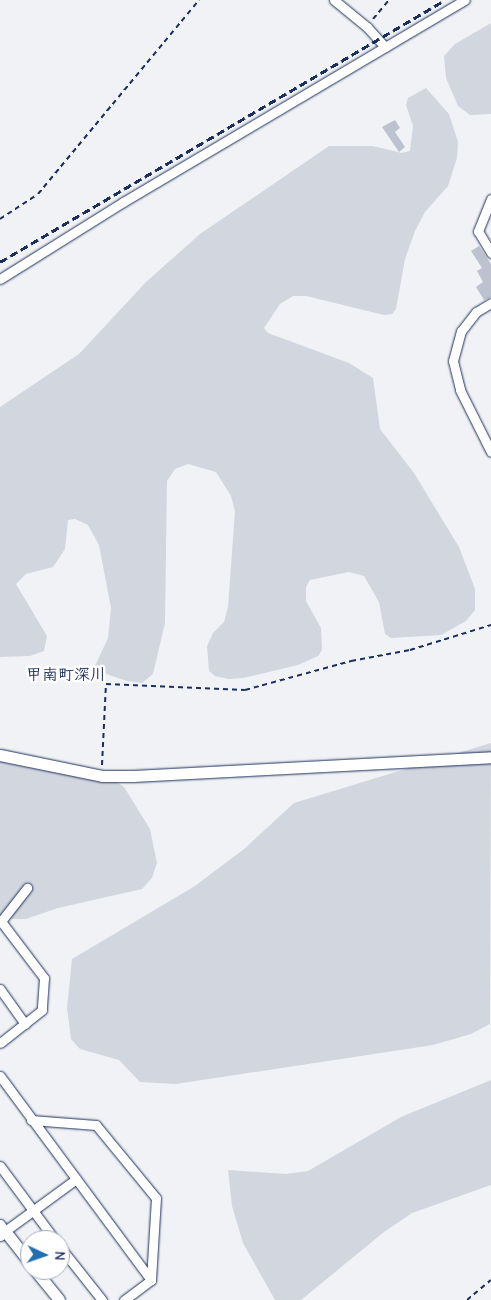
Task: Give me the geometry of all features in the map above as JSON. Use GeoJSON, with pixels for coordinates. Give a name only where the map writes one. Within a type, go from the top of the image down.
{"type":"FeatureCollection","features":[{"type":"Feature","properties":{"kind":"street"},"geometry":{"type":"LineString","coordinates":[[334,0],[367,27],[385,47]]}},
{"type":"Feature","properties":{"kind":"street"},"geometry":{"type":"LineString","coordinates":[[0,279],[123,202],[465,0]]}},
{"type":"Feature","properties":{"kind":"street"},"geometry":{"type":"LineString","coordinates":[[491,199],[478,231],[491,253]]}},
{"type":"Feature","properties":{"kind":"street"},"geometry":{"type":"LineString","coordinates":[[491,304],[476,312],[461,331],[453,361],[460,390],[491,452]]}},
{"type":"Feature","properties":{"kind":"street"},"geometry":{"type":"LineString","coordinates":[[0,755],[102,776],[491,757]]}},
{"type":"Feature","properties":{"kind":"street"},"geometry":{"type":"LineString","coordinates":[[0,1043],[42,1010],[44,978],[1,920],[27,888]]}},
{"type":"Feature","properties":{"kind":"street"},"geometry":{"type":"LineString","coordinates":[[0,989],[25,1024]]}},
{"type":"Feature","properties":{"kind":"street"},"geometry":{"type":"LineString","coordinates":[[0,1076],[151,1280]]}},
{"type":"Feature","properties":{"kind":"street"},"geometry":{"type":"LineString","coordinates":[[31,1120],[96,1125],[156,1198],[151,1280],[124,1300]]}},
{"type":"Feature","properties":{"kind":"street"},"geometry":{"type":"LineString","coordinates":[[0,1166],[47,1230]]}},
{"type":"Feature","properties":{"kind":"street"},"geometry":{"type":"LineString","coordinates":[[20,1251],[2,1230],[32,1212],[76,1179]]}},
{"type":"Feature","properties":{"kind":"street"},"geometry":{"type":"LineString","coordinates":[[70,1260],[102,1300]]}},
{"type":"Feature","properties":{"kind":"street"},"geometry":{"type":"LineString","coordinates":[[43,1280],[58,1300]]}},
{"type":"Feature","properties":{"kind":"path"},"geometry":{"type":"LineString","coordinates":[[0,219],[38,194],[199,0]]}},
{"type":"Feature","properties":{"kind":"path"},"geometry":{"type":"LineString","coordinates":[[367,27],[389,0]]}},
{"type":"Feature","properties":{"kind":"path"},"geometry":{"type":"LineString","coordinates":[[102,776],[106,684],[245,690],[351,661],[410,650],[491,625]]}},
{"type":"Feature","properties":{"kind":"path"},"geometry":{"type":"LineString","coordinates":[[467,1300],[491,1280]]}},
{"type":"Feature","properties":{"kind":"shaded area"},"geometry":{"type":"Polygon","coordinates":[[[491,23],[491,114],[470,115],[458,106],[446,78],[444,56],[455,44],[491,23]]]}},
{"type":"Feature","properties":{"kind":"shaded area"},"geometry":{"type":"Polygon","coordinates":[[[426,88],[449,114],[458,142],[457,158],[448,186],[425,212],[415,231],[405,259],[396,309],[392,314],[384,315],[306,296],[293,296],[280,304],[264,328],[268,333],[349,363],[373,378],[380,429],[414,473],[459,547],[475,589],[475,610],[466,621],[441,635],[391,638],[385,634],[379,602],[364,576],[349,572],[310,580],[306,587],[306,601],[321,628],[322,650],[318,656],[298,665],[243,678],[229,679],[215,676],[209,671],[207,646],[213,633],[224,622],[228,607],[235,511],[231,496],[216,472],[188,464],[175,469],[167,481],[165,623],[153,674],[142,683],[127,681],[100,672],[95,666],[108,638],[111,608],[99,545],[88,525],[75,519],[68,520],[65,549],[53,567],[26,574],[16,584],[47,636],[44,651],[30,656],[0,657],[0,407],[79,354],[146,282],[200,234],[329,146],[373,146],[402,153],[410,151],[413,126],[406,105],[408,98],[426,88]]]}},
{"type":"Feature","properties":{"kind":"shaded area"},"geometry":{"type":"Polygon","coordinates":[[[491,743],[490,1024],[471,1034],[433,1045],[176,1084],[140,1082],[119,1060],[80,1049],[71,1039],[67,1008],[72,959],[195,886],[244,849],[294,803],[491,743]]]}},
{"type":"Feature","properties":{"kind":"shaded area"},"geometry":{"type":"Polygon","coordinates":[[[0,751],[109,777],[124,787],[150,829],[157,863],[152,878],[142,889],[58,908],[26,919],[0,919],[0,751]]]}},
{"type":"Feature","properties":{"kind":"shaded area"},"geometry":{"type":"Polygon","coordinates":[[[491,1080],[491,1185],[412,1213],[384,1232],[301,1300],[275,1300],[243,1243],[232,1206],[228,1170],[286,1174],[308,1171],[401,1117],[491,1080]]]}},
{"type":"Feature","properties":{"kind":"building"},"geometry":{"type":"Polygon","coordinates":[[[395,120],[400,128],[395,132],[405,147],[399,152],[382,127],[395,120]]]}},
{"type":"Feature","properties":{"kind":"building"},"geometry":{"type":"Polygon","coordinates":[[[479,246],[491,264],[491,297],[484,300],[476,287],[483,282],[477,271],[482,268],[471,251],[479,246]]]}},
{"type":"Feature","properties":{"kind":"railway"},"geometry":{"type":"LineString","coordinates":[[0,262],[445,0]]}},
{"type":"Feature","properties":{"kind":"district","name":"甲南町深川"},"geometry":{"type":"Point","coordinates":[66,675]}}]}
